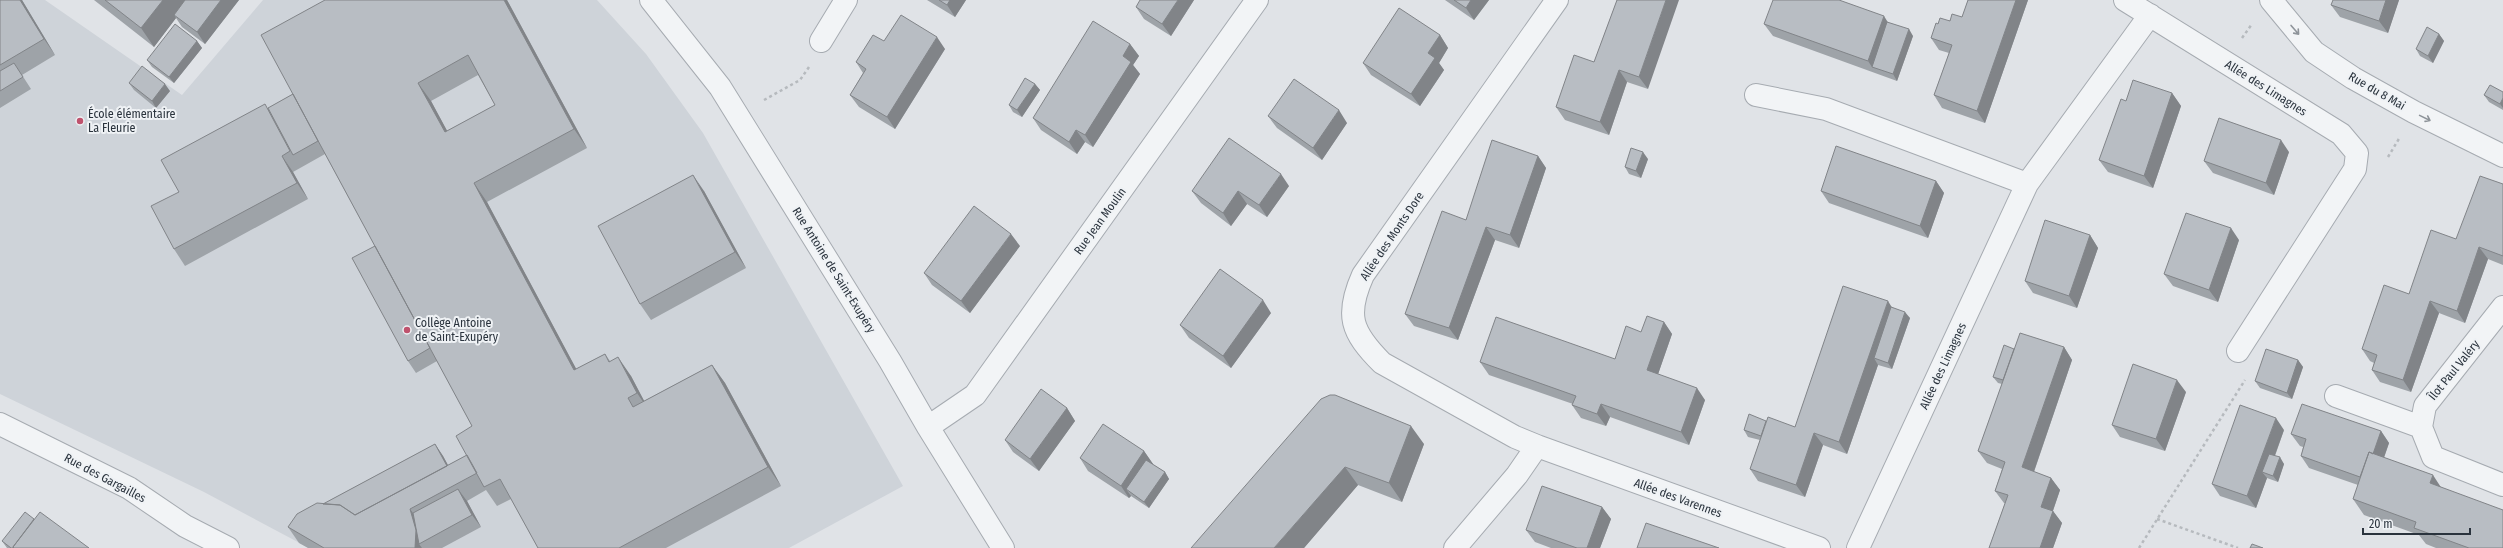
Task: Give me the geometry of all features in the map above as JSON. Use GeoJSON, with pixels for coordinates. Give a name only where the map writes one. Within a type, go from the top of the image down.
{"type":"FeatureCollection","features":[{"type":"Feature","properties":{"kind":"street","name":"Rue Antoine de Saint-Exupéry"},"geometry":{"type":"LineString","coordinates":[[651,0],[720,87],[890,361],[928,427],[1003,548]]}},
{"type":"Feature","properties":{"kind":"street"},"geometry":{"type":"LineString","coordinates":[[821,41],[846,0]]}},
{"type":"Feature","properties":{"kind":"street","name":"Rue Jean Moulin"},"geometry":{"type":"LineString","coordinates":[[928,427],[975,395],[1257,0]]}},
{"type":"Feature","properties":{"kind":"street","name":"Allée des Monts Dore"},"geometry":{"type":"LineString","coordinates":[[1537,446],[1515,437],[1382,363],[1364,345],[1353,322],[1353,297],[1363,275],[1557,0]]}},
{"type":"Feature","properties":{"kind":"street"},"geometry":{"type":"LineString","coordinates":[[2125,0],[2150,15]]}},
{"type":"Feature","properties":{"kind":"street","name":"Rue du 8 Mai"},"geometry":{"type":"LineString","coordinates":[[2272,2],[2314,52],[2353,78],[2414,112],[2503,156]]}},
{"type":"Feature","properties":{"kind":"street","name":"Allée des Limagnes"},"geometry":{"type":"LineString","coordinates":[[1858,548],[2027,184],[2150,15],[2341,134],[2357,152],[2355,169],[2238,351]]}},
{"type":"Feature","properties":{"kind":"street"},"geometry":{"type":"LineString","coordinates":[[1756,95],[1826,109],[2027,184]]}},
{"type":"Feature","properties":{"kind":"street","name":"Îlot Paul Valéry"},"geometry":{"type":"LineString","coordinates":[[2421,427],[2425,406],[2503,307]]}},
{"type":"Feature","properties":{"kind":"street"},"geometry":{"type":"LineString","coordinates":[[2336,396],[2421,427],[2433,458],[2503,485]]}},
{"type":"Feature","properties":{"kind":"street","name":"Rue des Gargailles"},"geometry":{"type":"LineString","coordinates":[[0,424],[129,488],[185,526],[228,548]]}},
{"type":"Feature","properties":{"kind":"street"},"geometry":{"type":"LineString","coordinates":[[1455,548],[1517,475],[1537,446]]}},
{"type":"Feature","properties":{"kind":"street","name":"Allée des Varennes"},"geometry":{"type":"LineString","coordinates":[[1537,446],[1819,548]]}},
{"type":"Feature","properties":{"kind":"path"},"geometry":{"type":"LineString","coordinates":[[2228,65],[2256,16],[2272,2]]}},
{"type":"Feature","properties":{"kind":"path"},"geometry":{"type":"LineString","coordinates":[[774,94],[800,80]]}},
{"type":"Feature","properties":{"kind":"path"},"geometry":{"type":"LineString","coordinates":[[2139,548],[2246,382],[2238,351]]}},
{"type":"Feature","properties":{"kind":"path"},"geometry":{"type":"LineString","coordinates":[[2157,519],[2238,548]]}},
{"type":"Feature","properties":{"kind":"shaded area","name":"Collège Antoine de Saint-Exupéry"},"geometry":{"type":"Polygon","coordinates":[[[0,0],[45,0],[182,95],[263,0],[597,0],[646,54],[703,133],[903,486],[789,548],[309,548],[204,492],[0,394],[0,0]]]}},
{"type":"Feature","properties":{"kind":"building"},"geometry":{"type":"Polygon","coordinates":[[[0,0],[20,0],[44,39],[0,65],[0,0]]]}},
{"type":"Feature","properties":{"kind":"building"},"geometry":{"type":"Polygon","coordinates":[[[105,0],[163,0],[141,28],[105,0]]]}},
{"type":"Feature","properties":{"kind":"building"},"geometry":{"type":"Polygon","coordinates":[[[185,0],[221,0],[197,32],[174,15],[185,0]]]}},
{"type":"Feature","properties":{"kind":"building"},"geometry":{"type":"Polygon","coordinates":[[[325,0],[504,0],[574,129],[474,183],[574,370],[605,354],[609,362],[618,357],[637,393],[628,398],[633,407],[712,365],[768,467],[619,548],[538,548],[500,479],[484,487],[456,436],[472,426],[261,35],[325,0]],[[468,55],[418,83],[445,132],[495,105],[468,55]]]}},
{"type":"Feature","properties":{"kind":"building"},"geometry":{"type":"Polygon","coordinates":[[[939,0],[950,0],[947,5],[939,0]]]}},
{"type":"Feature","properties":{"kind":"building"},"geometry":{"type":"Polygon","coordinates":[[[1140,0],[1178,0],[1162,24],[1136,7],[1140,0]]]}},
{"type":"Feature","properties":{"kind":"building"},"geometry":{"type":"Polygon","coordinates":[[[1454,0],[1471,0],[1466,8],[1454,0]]]}},
{"type":"Feature","properties":{"kind":"building"},"geometry":{"type":"Polygon","coordinates":[[[1617,0],[1666,0],[1639,77],[1619,70],[1600,122],[1556,107],[1574,55],[1594,62],[1617,0]]]}},
{"type":"Feature","properties":{"kind":"building"},"geometry":{"type":"Polygon","coordinates":[[[1773,0],[1839,0],[1884,16],[1868,61],[1764,24],[1773,0]]]}},
{"type":"Feature","properties":{"kind":"building"},"geometry":{"type":"Polygon","coordinates":[[[1968,0],[2016,0],[1977,111],[1934,95],[1952,45],[1931,38],[1936,23],[1938,24],[1940,18],[1950,21],[1952,14],[1962,17],[1968,0]]]}},
{"type":"Feature","properties":{"kind":"building"},"geometry":{"type":"Polygon","coordinates":[[[2333,0],[2386,0],[2379,21],[2331,5],[2333,0]]]}},
{"type":"Feature","properties":{"kind":"building"},"geometry":{"type":"Polygon","coordinates":[[[1399,8],[1440,35],[1428,53],[1435,58],[1411,94],[1363,63],[1399,8]]]}},
{"type":"Feature","properties":{"kind":"building"},"geometry":{"type":"Polygon","coordinates":[[[901,15],[937,37],[887,117],[850,95],[866,69],[856,62],[873,35],[884,41],[901,15]]]}},
{"type":"Feature","properties":{"kind":"building"},"geometry":{"type":"Polygon","coordinates":[[[1093,21],[1130,44],[1123,56],[1131,62],[1085,135],[1076,130],[1069,142],[1033,118],[1093,21]]]}},
{"type":"Feature","properties":{"kind":"building"},"geometry":{"type":"Polygon","coordinates":[[[1887,22],[1909,29],[1893,74],[1872,67],[1887,22]]]}},
{"type":"Feature","properties":{"kind":"building"},"geometry":{"type":"Polygon","coordinates":[[[175,24],[197,41],[169,77],[147,60],[175,24]]]}},
{"type":"Feature","properties":{"kind":"building"},"geometry":{"type":"Polygon","coordinates":[[[2427,27],[2439,34],[2428,56],[2416,49],[2427,27]]]}},
{"type":"Feature","properties":{"kind":"building"},"geometry":{"type":"Polygon","coordinates":[[[14,63],[23,77],[0,91],[0,71],[14,63]]]}},
{"type":"Feature","properties":{"kind":"building"},"geometry":{"type":"Polygon","coordinates":[[[142,66],[165,84],[152,101],[129,83],[142,66]]]}},
{"type":"Feature","properties":{"kind":"building"},"geometry":{"type":"Polygon","coordinates":[[[1025,78],[1035,84],[1017,110],[1009,105],[1025,78]]]}},
{"type":"Feature","properties":{"kind":"building"},"geometry":{"type":"Polygon","coordinates":[[[1294,79],[1339,110],[1313,148],[1268,116],[1294,79]]]}},
{"type":"Feature","properties":{"kind":"building"},"geometry":{"type":"Polygon","coordinates":[[[2133,80],[2172,93],[2144,176],[2099,160],[2121,99],[2126,101],[2133,80]]]}},
{"type":"Feature","properties":{"kind":"building"},"geometry":{"type":"Polygon","coordinates":[[[2490,85],[2503,92],[2503,98],[2500,104],[2484,95],[2490,85]]]}},
{"type":"Feature","properties":{"kind":"building"},"geometry":{"type":"Polygon","coordinates":[[[293,94],[318,141],[293,155],[268,108],[293,94]]]}},
{"type":"Feature","properties":{"kind":"building"},"geometry":{"type":"Polygon","coordinates":[[[265,104],[290,151],[282,156],[297,183],[174,249],[151,206],[179,192],[161,160],[265,104]]]}},
{"type":"Feature","properties":{"kind":"building"},"geometry":{"type":"Polygon","coordinates":[[[2219,118],[2281,140],[2266,183],[2204,161],[2219,118]]]}},
{"type":"Feature","properties":{"kind":"building"},"geometry":{"type":"Polygon","coordinates":[[[1229,138],[1281,174],[1259,205],[1238,191],[1223,213],[1192,191],[1229,138]]]}},
{"type":"Feature","properties":{"kind":"building"},"geometry":{"type":"Polygon","coordinates":[[[1492,140],[1538,156],[1510,235],[1486,227],[1449,328],[1405,314],[1442,211],[1466,220],[1492,140]]]}},
{"type":"Feature","properties":{"kind":"building"},"geometry":{"type":"Polygon","coordinates":[[[1836,146],[1936,181],[1920,226],[1821,191],[1836,146]]]}},
{"type":"Feature","properties":{"kind":"building"},"geometry":{"type":"Polygon","coordinates":[[[1631,148],[1643,152],[1636,171],[1625,167],[1631,148]]]}},
{"type":"Feature","properties":{"kind":"building"},"geometry":{"type":"Polygon","coordinates":[[[693,175],[735,252],[640,304],[598,226],[693,175]]]}},
{"type":"Feature","properties":{"kind":"building"},"geometry":{"type":"Polygon","coordinates":[[[2480,176],[2503,184],[2503,256],[2479,247],[2457,311],[2430,301],[2403,380],[2372,370],[2377,355],[2362,349],[2384,285],[2409,294],[2431,230],[2456,239],[2480,176]]]}},
{"type":"Feature","properties":{"kind":"building"},"geometry":{"type":"Polygon","coordinates":[[[974,206],[1011,234],[961,301],[924,273],[974,206]]]}},
{"type":"Feature","properties":{"kind":"building"},"geometry":{"type":"Polygon","coordinates":[[[2186,213],[2231,228],[2209,290],[2164,274],[2186,213]]]}},
{"type":"Feature","properties":{"kind":"building"},"geometry":{"type":"Polygon","coordinates":[[[2045,220],[2090,235],[2069,296],[2025,281],[2045,220]]]}},
{"type":"Feature","properties":{"kind":"building"},"geometry":{"type":"Polygon","coordinates":[[[375,246],[430,348],[408,361],[352,258],[375,246]]]}},
{"type":"Feature","properties":{"kind":"building"},"geometry":{"type":"Polygon","coordinates":[[[1220,269],[1263,300],[1223,356],[1180,325],[1220,269]]]}},
{"type":"Feature","properties":{"kind":"building"},"geometry":{"type":"Polygon","coordinates":[[[1843,286],[1888,301],[1839,442],[1814,433],[1796,485],[1750,469],[1768,417],[1795,427],[1843,286]]]}},
{"type":"Feature","properties":{"kind":"building"},"geometry":{"type":"Polygon","coordinates":[[[1891,307],[1905,312],[1888,363],[1874,358],[1891,307]]]}},
{"type":"Feature","properties":{"kind":"building"},"geometry":{"type":"Polygon","coordinates":[[[1647,316],[1664,322],[1647,370],[1697,388],[1681,432],[1601,404],[1597,414],[1572,405],[1576,396],[1480,362],[1496,317],[1615,359],[1626,326],[1641,332],[1647,316]]]}},
{"type":"Feature","properties":{"kind":"building"},"geometry":{"type":"Polygon","coordinates":[[[2020,333],[2064,347],[2022,467],[2051,478],[2041,507],[2053,511],[2040,548],[1989,548],[2008,495],[1995,491],[2005,462],[1978,451],[2020,333]]]}},
{"type":"Feature","properties":{"kind":"building"},"geometry":{"type":"Polygon","coordinates":[[[2004,345],[2014,349],[2003,380],[1993,377],[2004,345]]]}},
{"type":"Feature","properties":{"kind":"building"},"geometry":{"type":"Polygon","coordinates":[[[2266,349],[2298,360],[2287,393],[2255,381],[2266,349]]]}},
{"type":"Feature","properties":{"kind":"building"},"geometry":{"type":"Polygon","coordinates":[[[2133,364],[2177,380],[2156,439],[2112,425],[2133,364]]]}},
{"type":"Feature","properties":{"kind":"building"},"geometry":{"type":"Polygon","coordinates":[[[1041,389],[1067,408],[1030,459],[1005,440],[1041,389]]]}},
{"type":"Feature","properties":{"kind":"building"},"geometry":{"type":"Polygon","coordinates":[[[1330,395],[1335,395],[1411,426],[1389,483],[1345,467],[1274,548],[1191,548],[1321,399],[1330,395]]]}},
{"type":"Feature","properties":{"kind":"building"},"geometry":{"type":"Polygon","coordinates":[[[2302,404],[2381,431],[2373,454],[2369,452],[2360,477],[2301,456],[2306,439],[2291,434],[2302,404]]]}},
{"type":"Feature","properties":{"kind":"building"},"geometry":{"type":"Polygon","coordinates":[[[2240,405],[2276,418],[2247,496],[2212,484],[2240,405]]]}},
{"type":"Feature","properties":{"kind":"building"},"geometry":{"type":"Polygon","coordinates":[[[1749,414],[1766,421],[1761,436],[1744,430],[1749,414]]]}},
{"type":"Feature","properties":{"kind":"building"},"geometry":{"type":"Polygon","coordinates":[[[1103,424],[1144,451],[1121,486],[1080,458],[1103,424]]]}},
{"type":"Feature","properties":{"kind":"building"},"geometry":{"type":"Polygon","coordinates":[[[435,444],[447,466],[355,515],[340,505],[323,504],[435,444]]]}},
{"type":"Feature","properties":{"kind":"building"},"geometry":{"type":"Polygon","coordinates":[[[2369,452],[2433,475],[2430,483],[2503,510],[2503,548],[2469,548],[2414,528],[2416,522],[2353,499],[2369,452]]]}},
{"type":"Feature","properties":{"kind":"building"},"geometry":{"type":"Polygon","coordinates":[[[2269,454],[2280,457],[2273,476],[2262,472],[2269,454]]]}},
{"type":"Feature","properties":{"kind":"building"},"geometry":{"type":"Polygon","coordinates":[[[467,455],[477,473],[410,509],[416,530],[415,548],[324,548],[288,527],[297,514],[317,503],[340,505],[355,515],[467,455]]]}},
{"type":"Feature","properties":{"kind":"building"},"geometry":{"type":"Polygon","coordinates":[[[1146,460],[1165,472],[1144,502],[1126,489],[1146,460]]]}},
{"type":"Feature","properties":{"kind":"building"},"geometry":{"type":"Polygon","coordinates":[[[1542,486],[1602,507],[1587,548],[1577,548],[1526,530],[1542,486]]]}},
{"type":"Feature","properties":{"kind":"building"},"geometry":{"type":"Polygon","coordinates":[[[458,489],[472,515],[419,544],[413,513],[458,489]]]}},
{"type":"Feature","properties":{"kind":"building"},"geometry":{"type":"Polygon","coordinates":[[[25,512],[34,519],[13,548],[11,548],[2,541],[25,512]]]}},
{"type":"Feature","properties":{"kind":"building"},"geometry":{"type":"Polygon","coordinates":[[[40,512],[89,548],[14,548],[13,547],[40,512]]]}},
{"type":"Feature","properties":{"kind":"building"},"geometry":{"type":"Polygon","coordinates":[[[1646,523],[1719,548],[1637,548],[1646,523]]]}},
{"type":"Feature","properties":{"kind":"building"},"geometry":{"type":"Polygon","coordinates":[[[2252,544],[2263,548],[2250,548],[2252,544]]]}},
{"type":"Feature","properties":{"kind":"place","name":"École élémentaire La Fleurie"},"geometry":{"type":"Point","coordinates":[80,121]}},
{"type":"Feature","properties":{"kind":"place","name":"Collège Antoine de Saint-Exupéry"},"geometry":{"type":"Point","coordinates":[407,330]}}]}
